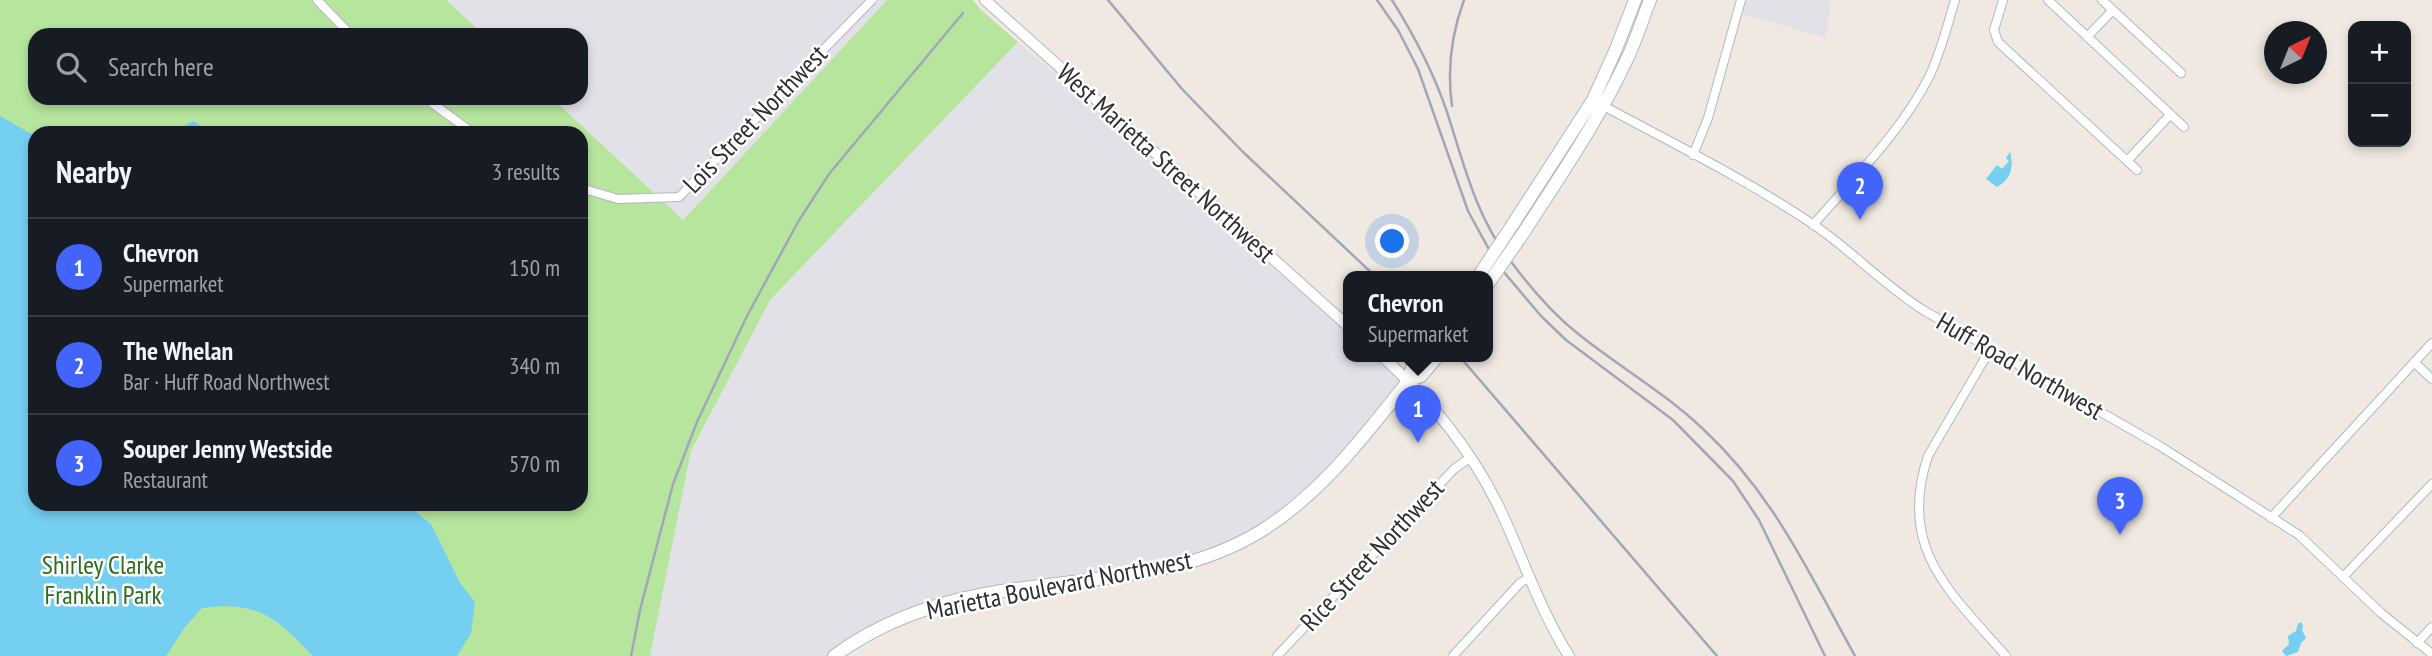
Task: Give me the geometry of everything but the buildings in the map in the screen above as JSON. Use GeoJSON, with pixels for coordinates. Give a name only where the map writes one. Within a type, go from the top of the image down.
{"type":"FeatureCollection","features":[{"type":"Feature","properties":{"kind":"main road"},"geometry":{"type":"LineString","coordinates":[[1483,271],[1567,165],[1598,102],[1635,0]]}},
{"type":"Feature","properties":{"kind":"main road"},"geometry":{"type":"LineString","coordinates":[[1598,102],[1626,61],[1650,0]]}},
{"type":"Feature","properties":{"kind":"main road"},"geometry":{"type":"LineString","coordinates":[[1493,275],[1518,228]]}},
{"type":"Feature","properties":{"kind":"main road","name":"Marietta Boulevard Northwest"},"geometry":{"type":"LineString","coordinates":[[834,656],[900,618],[933,606],[986,593],[1161,570],[1212,554],[1248,537],[1289,512],[1316,489],[1409,380],[1420,376],[1426,362]]}},
{"type":"Feature","properties":{"kind":"street"},"geometry":{"type":"LineString","coordinates":[[317,0],[344,28]]}},
{"type":"Feature","properties":{"kind":"street","name":"Lois Street Northwest"},"geometry":{"type":"LineString","coordinates":[[588,190],[618,199],[679,197],[872,0]]}},
{"type":"Feature","properties":{"kind":"street","name":"West Marietta Street Northwest"},"geometry":{"type":"LineString","coordinates":[[985,0],[1343,322]]}},
{"type":"Feature","properties":{"kind":"street"},"geometry":{"type":"LineString","coordinates":[[1693,155],[1708,118],[1741,0]]}},
{"type":"Feature","properties":{"kind":"street"},"geometry":{"type":"LineString","coordinates":[[1813,225],[1896,128],[1919,96],[1940,50],[1955,0]]}},
{"type":"Feature","properties":{"kind":"street"},"geometry":{"type":"LineString","coordinates":[[2003,0],[1994,30],[1998,42],[2137,170]]}},
{"type":"Feature","properties":{"kind":"street"},"geometry":{"type":"LineString","coordinates":[[2048,0],[2184,127]]}},
{"type":"Feature","properties":{"kind":"street"},"geometry":{"type":"LineString","coordinates":[[2102,0],[2181,73]]}},
{"type":"Feature","properties":{"kind":"street"},"geometry":{"type":"LineString","coordinates":[[2087,37],[2113,10]]}},
{"type":"Feature","properties":{"kind":"street","name":"Huff Road Northwest"},"geometry":{"type":"LineString","coordinates":[[1598,102],[1774,200],[1846,248],[1909,301],[2160,446],[2298,535],[2432,654]]}},
{"type":"Feature","properties":{"kind":"street"},"geometry":{"type":"LineString","coordinates":[[435,105],[463,126]]}},
{"type":"Feature","properties":{"kind":"street"},"geometry":{"type":"LineString","coordinates":[[2127,161],[2170,115]]}},
{"type":"Feature","properties":{"kind":"street"},"geometry":{"type":"LineString","coordinates":[[2271,518],[2432,343]]}},
{"type":"Feature","properties":{"kind":"street"},"geometry":{"type":"LineString","coordinates":[[1991,348],[1929,454],[1923,472],[1918,506],[1922,538],[1939,578],[2006,656]]}},
{"type":"Feature","properties":{"kind":"street"},"geometry":{"type":"LineString","coordinates":[[1389,362],[1409,380],[1444,420],[1471,457],[1497,504],[1549,620],[1569,656]]}},
{"type":"Feature","properties":{"kind":"street"},"geometry":{"type":"LineString","coordinates":[[2414,362],[2432,379]]}},
{"type":"Feature","properties":{"kind":"street","name":"Rice Street Northwest"},"geometry":{"type":"LineString","coordinates":[[1277,656],[1454,468],[1471,457]]}},
{"type":"Feature","properties":{"kind":"street"},"geometry":{"type":"LineString","coordinates":[[2343,577],[2432,484]]}},
{"type":"Feature","properties":{"kind":"street"},"geometry":{"type":"LineString","coordinates":[[1453,656],[1520,583],[1530,577]]}},
{"type":"Feature","properties":{"kind":"street"},"geometry":{"type":"LineString","coordinates":[[2417,643],[2432,627]]}},
{"type":"Feature","properties":{"kind":"shaded area"},"geometry":{"type":"Polygon","coordinates":[[[446,0],[887,0],[683,220],[588,132],[588,126],[582,126],[560,105],[588,105],[588,28],[476,28],[446,0]]]}},
{"type":"Feature","properties":{"kind":"shaded area"},"geometry":{"type":"Polygon","coordinates":[[[1737,0],[1829,0],[1826,38],[1733,11],[1737,0]]]}},
{"type":"Feature","properties":{"kind":"shaded area"},"geometry":{"type":"Polygon","coordinates":[[[1018,42],[1140,146],[1196,203],[1343,321],[1343,362],[1395,362],[1414,377],[1288,518],[1179,563],[901,616],[842,656],[650,656],[691,451],[770,300],[1018,42]]]}},
{"type":"Feature","properties":{"kind":"green space","name":"Shirley Clarke Franklin Park"},"geometry":{"type":"Polygon","coordinates":[[[0,0],[446,0],[476,28],[28,28],[28,105],[560,105],[582,126],[28,126],[28,511],[588,511],[588,132],[683,220],[887,0],[973,0],[1018,42],[770,300],[691,451],[650,656],[0,656],[0,0]]]}},
{"type":"Feature","properties":{"kind":"water"},"geometry":{"type":"Polygon","coordinates":[[[0,116],[28,132],[28,511],[415,511],[431,524],[460,583],[475,602],[471,633],[457,656],[313,656],[288,631],[265,615],[252,610],[221,606],[202,608],[185,627],[166,656],[0,656],[0,116]]]}},
{"type":"Feature","properties":{"kind":"water"},"geometry":{"type":"Polygon","coordinates":[[[193,121],[201,126],[184,126],[193,121]]]}},
{"type":"Feature","properties":{"kind":"water"},"geometry":{"type":"Polygon","coordinates":[[[2010,152],[2010,173],[1997,187],[1986,179],[1997,165],[2002,169],[2009,161],[2006,158],[2010,152]]]}},
{"type":"Feature","properties":{"kind":"water"},"geometry":{"type":"Polygon","coordinates":[[[2301,622],[2306,638],[2298,652],[2286,656],[2282,651],[2289,644],[2288,636],[2296,631],[2301,622]]]}},
{"type":"Feature","properties":{"kind":"railway"},"geometry":{"type":"LineString","coordinates":[[1108,0],[1182,89],[1243,152],[1370,271]]}},
{"type":"Feature","properties":{"kind":"railway"},"geometry":{"type":"LineString","coordinates":[[1377,0],[1398,30],[1418,69],[1468,211],[1497,264],[1541,316],[1566,340],[1673,420],[1733,481],[1759,520],[1825,656]]}},
{"type":"Feature","properties":{"kind":"railway"},"geometry":{"type":"LineString","coordinates":[[1392,0],[1429,66],[1479,206],[1497,242],[1524,279],[1567,325],[1673,403],[1728,454],[1788,536],[1855,656]]}},
{"type":"Feature","properties":{"kind":"railway"},"geometry":{"type":"LineString","coordinates":[[1452,106],[1451,53],[1464,0]]}},
{"type":"Feature","properties":{"kind":"railway"},"geometry":{"type":"LineString","coordinates":[[631,656],[640,610],[673,484],[697,422],[747,316],[798,222],[829,174],[963,13]]}},
{"type":"Feature","properties":{"kind":"railway"},"geometry":{"type":"LineString","coordinates":[[1464,362],[1717,656]]}},
{"type":"Feature","properties":{"kind":"place","name":"The Whelan"},"geometry":{"type":"Point","coordinates":[1860,220]}},
{"type":"Feature","properties":{"kind":"place","name":"Chevron"},"geometry":{"type":"Point","coordinates":[1418,443]}},
{"type":"Feature","properties":{"kind":"place","name":"Souper Jenny Westside"},"geometry":{"type":"Point","coordinates":[2120,535]}}]}
